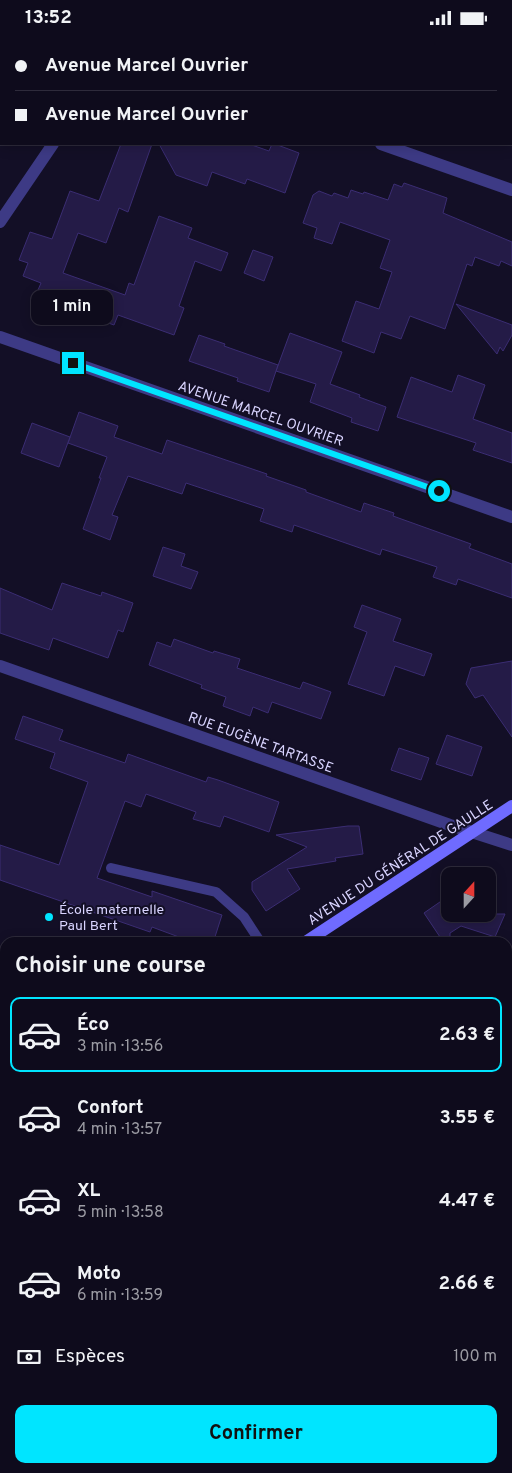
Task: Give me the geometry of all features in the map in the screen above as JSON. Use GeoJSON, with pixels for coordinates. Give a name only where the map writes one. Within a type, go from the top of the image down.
{"type":"FeatureCollection","features":[{"type":"Feature","properties":{"kind":"street"},"geometry":{"type":"LineString","coordinates":[[0,222],[52,145]]}},
{"type":"Feature","properties":{"kind":"street"},"geometry":{"type":"LineString","coordinates":[[384,145],[512,190]]}},
{"type":"Feature","properties":{"kind":"street","name":"AVENUE MARCEL OUVRIER"},"geometry":{"type":"LineString","coordinates":[[0,337],[512,517]]}},
{"type":"Feature","properties":{"kind":"street","name":"RUE EUGÈNE TARTASSE"},"geometry":{"type":"LineString","coordinates":[[0,666],[512,845]]}},
{"type":"Feature","properties":{"kind":"street","name":"AVENUE DU GÉNÉRAL DE GAULLE"},"geometry":{"type":"LineString","coordinates":[[313,937],[512,806]]}},
{"type":"Feature","properties":{"kind":"lane"},"geometry":{"type":"LineString","coordinates":[[111,869],[216,892],[244,917],[257,937]]}},
{"type":"Feature","properties":{"kind":"building"},"geometry":{"type":"Polygon","coordinates":[[[121,145],[152,145],[128,212],[119,208],[106,243],[78,233],[63,273],[125,295],[129,283],[134,285],[159,216],[192,228],[188,238],[228,253],[221,271],[195,261],[179,306],[184,308],[174,335],[118,315],[114,325],[35,297],[41,283],[23,276],[28,263],[19,260],[30,232],[52,239],[70,191],[99,201],[121,145]]]}},
{"type":"Feature","properties":{"kind":"building"},"geometry":{"type":"Polygon","coordinates":[[[160,145],[252,145],[269,151],[272,145],[278,145],[299,153],[285,193],[247,179],[245,184],[212,172],[207,186],[176,175],[160,145]]]}},
{"type":"Feature","properties":{"kind":"building"},"geometry":{"type":"Polygon","coordinates":[[[404,183],[447,198],[443,213],[512,242],[512,266],[501,261],[499,266],[475,257],[472,266],[467,264],[445,329],[410,316],[401,339],[381,332],[374,353],[342,341],[356,301],[379,309],[392,272],[380,268],[390,240],[340,222],[332,244],[314,238],[317,228],[303,223],[313,195],[319,191],[332,196],[334,193],[348,198],[351,190],[388,200],[394,184],[402,187],[404,183]]]}},
{"type":"Feature","properties":{"kind":"building"},"geometry":{"type":"Polygon","coordinates":[[[253,250],[273,257],[264,281],[244,273],[253,250]]]}},
{"type":"Feature","properties":{"kind":"building"},"geometry":{"type":"Polygon","coordinates":[[[456,304],[512,325],[512,335],[503,351],[500,347],[497,354],[456,304]]]}},
{"type":"Feature","properties":{"kind":"building"},"geometry":{"type":"Polygon","coordinates":[[[290,333],[342,352],[330,384],[386,407],[378,431],[351,422],[352,418],[310,402],[316,384],[276,371],[290,333]]]}},
{"type":"Feature","properties":{"kind":"building"},"geometry":{"type":"Polygon","coordinates":[[[199,335],[278,365],[269,392],[237,381],[238,378],[189,361],[199,335]]]}},
{"type":"Feature","properties":{"kind":"building"},"geometry":{"type":"Polygon","coordinates":[[[458,375],[485,385],[473,419],[512,433],[512,463],[473,450],[476,443],[397,417],[411,377],[452,392],[458,375]]]}},
{"type":"Feature","properties":{"kind":"building"},"geometry":{"type":"Polygon","coordinates":[[[79,412],[118,426],[114,437],[162,454],[167,440],[267,474],[266,476],[361,512],[364,503],[394,513],[393,516],[471,544],[469,548],[512,564],[512,598],[458,579],[456,585],[433,577],[437,567],[382,549],[380,555],[294,525],[292,532],[260,521],[264,509],[186,483],[182,494],[128,476],[112,515],[118,517],[110,540],[83,529],[107,457],[68,443],[79,412]]]}},
{"type":"Feature","properties":{"kind":"building"},"geometry":{"type":"Polygon","coordinates":[[[32,423],[70,437],[59,467],[21,453],[32,423]]]}},
{"type":"Feature","properties":{"kind":"building"},"geometry":{"type":"Polygon","coordinates":[[[163,547],[185,554],[181,566],[198,572],[191,589],[153,576],[163,547]]]}},
{"type":"Feature","properties":{"kind":"building"},"geometry":{"type":"Polygon","coordinates":[[[62,583],[101,596],[102,592],[133,603],[123,632],[118,630],[108,658],[53,638],[49,650],[0,633],[0,588],[52,610],[62,583]]]}},
{"type":"Feature","properties":{"kind":"building"},"geometry":{"type":"Polygon","coordinates":[[[362,605],[401,619],[393,641],[432,654],[424,676],[395,666],[384,696],[348,684],[367,632],[354,627],[362,605]]]}},
{"type":"Feature","properties":{"kind":"building"},"geometry":{"type":"Polygon","coordinates":[[[174,639],[213,653],[214,651],[240,659],[237,668],[300,689],[303,682],[331,692],[321,719],[272,702],[268,713],[253,707],[250,716],[223,706],[226,697],[201,688],[202,685],[149,665],[157,642],[171,647],[174,639]]]}},
{"type":"Feature","properties":{"kind":"building"},"geometry":{"type":"Polygon","coordinates":[[[512,661],[512,737],[483,695],[475,698],[466,684],[471,668],[512,661]]]}},
{"type":"Feature","properties":{"kind":"building"},"geometry":{"type":"Polygon","coordinates":[[[23,716],[63,730],[59,740],[125,763],[128,754],[206,782],[208,777],[279,802],[269,832],[224,816],[220,827],[193,819],[196,812],[146,794],[141,807],[125,801],[97,878],[152,897],[152,891],[222,915],[215,937],[179,937],[152,927],[150,932],[0,880],[0,845],[59,865],[88,782],[50,768],[55,753],[15,739],[23,716]]]}},
{"type":"Feature","properties":{"kind":"building"},"geometry":{"type":"Polygon","coordinates":[[[447,735],[482,747],[472,776],[436,764],[447,735]]]}},
{"type":"Feature","properties":{"kind":"building"},"geometry":{"type":"Polygon","coordinates":[[[399,748],[429,758],[421,780],[391,770],[399,748]]]}},
{"type":"Feature","properties":{"kind":"building"},"geometry":{"type":"Polygon","coordinates":[[[359,826],[363,854],[335,858],[336,861],[287,869],[300,889],[266,911],[252,890],[252,882],[307,847],[276,835],[359,826]]]}},
{"type":"Feature","properties":{"kind":"building"},"geometry":{"type":"Polygon","coordinates":[[[441,901],[441,923],[496,923],[496,914],[505,914],[495,937],[461,926],[450,933],[450,937],[440,937],[424,913],[441,901]]]}},
{"type":"Feature","properties":{"kind":"place","name":"École maternelle Paul Bert"},"geometry":{"type":"Point","coordinates":[49,917]}},
{"type":"Feature","properties":{"kind":"route"},"geometry":{"type":"LineString","coordinates":[[73,363],[439,491]]}}]}
